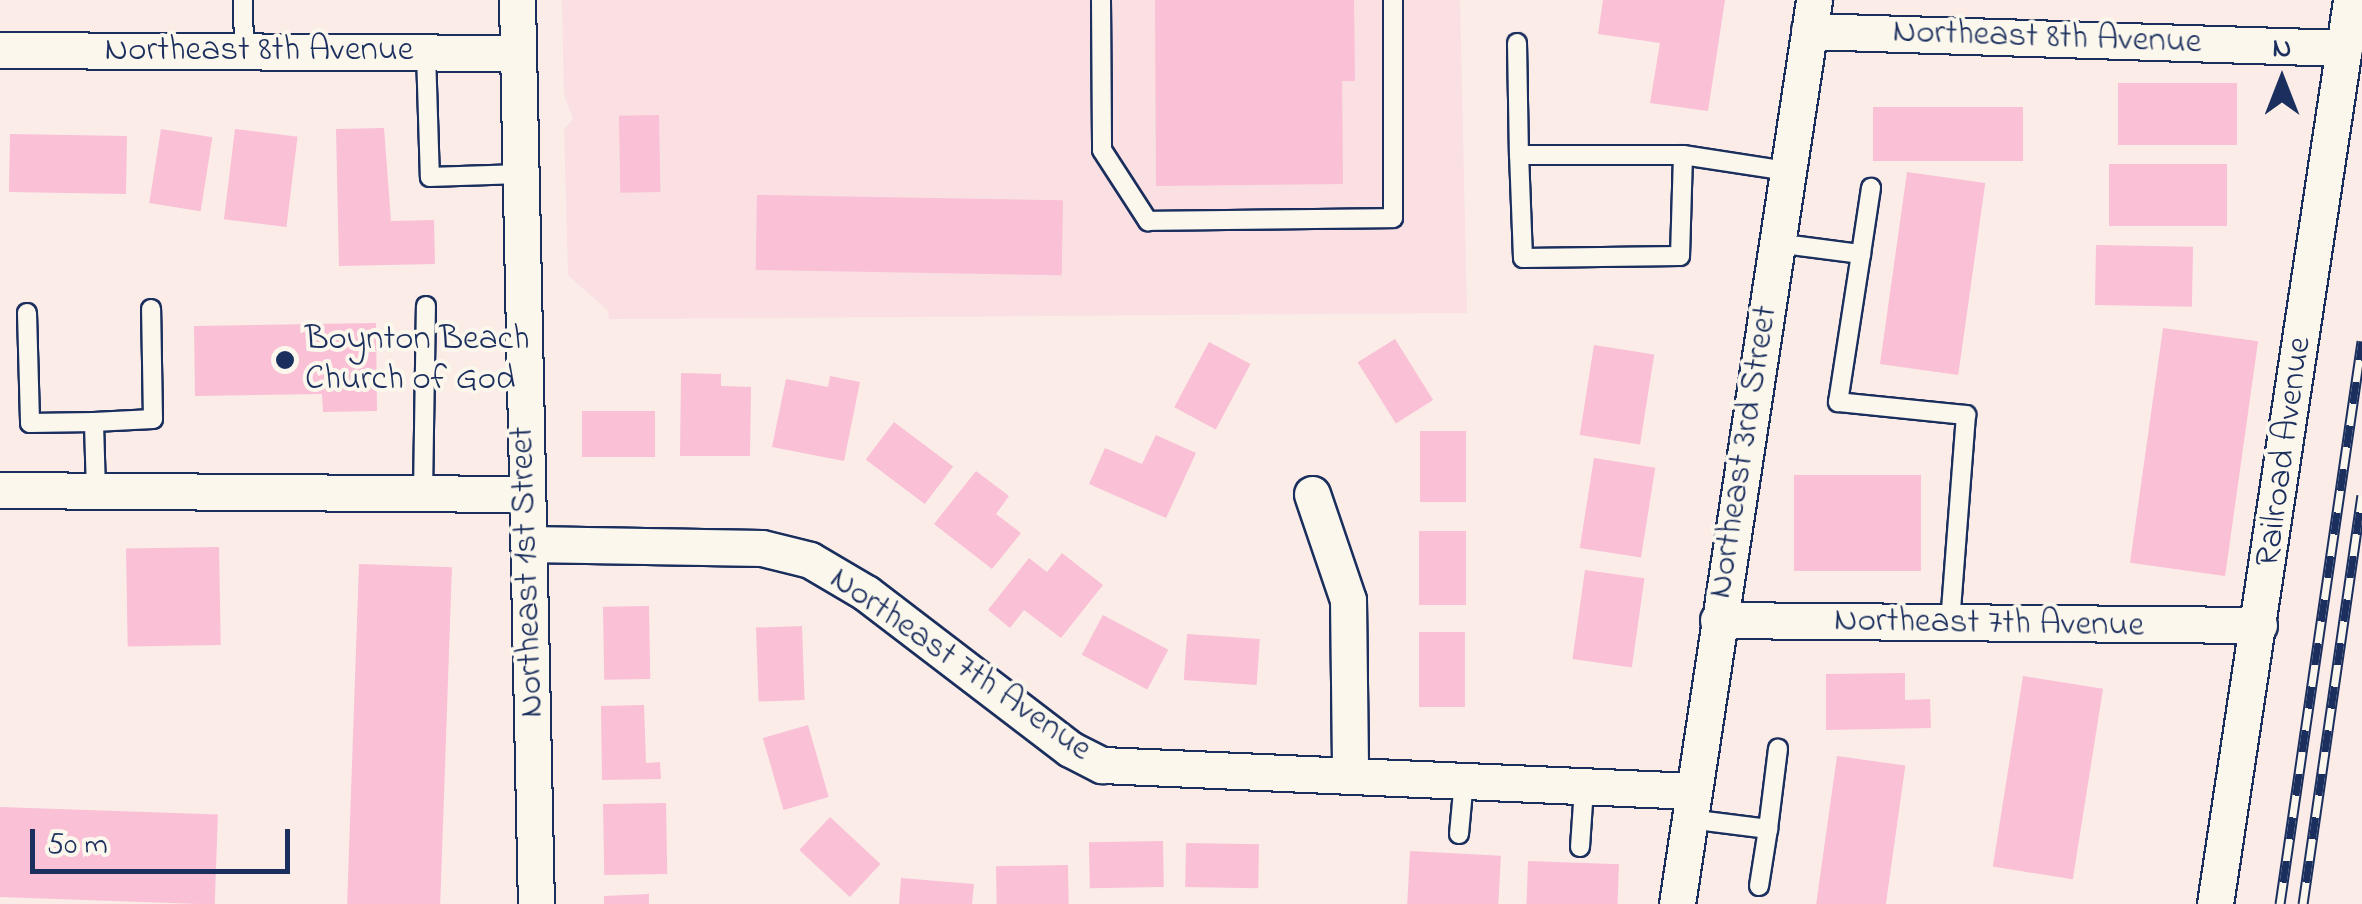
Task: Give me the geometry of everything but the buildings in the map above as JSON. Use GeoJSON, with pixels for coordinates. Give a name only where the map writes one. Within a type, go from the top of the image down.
{"type":"FeatureCollection","features":[{"type":"Feature","properties":{"kind":"street","name":"Northeast 1st Street"},"geometry":{"type":"LineString","coordinates":[[517,0],[536,904]]}},
{"type":"Feature","properties":{"kind":"street","name":"Railroad Avenue"},"geometry":{"type":"LineString","coordinates":[[2215,904],[2260,626],[2351,0]]}},
{"type":"Feature","properties":{"kind":"street","name":"Northeast 8th Avenue"},"geometry":{"type":"LineString","coordinates":[[1812,15],[2344,48]]}},
{"type":"Feature","properties":{"kind":"street","name":"Northeast 3rd Street"},"geometry":{"type":"LineString","coordinates":[[1676,904],[1812,15]]}},
{"type":"Feature","properties":{"kind":"street","name":"Northeast 8th Avenue"},"geometry":{"type":"LineString","coordinates":[[0,50],[518,53]]}},
{"type":"Feature","properties":{"kind":"street"},"geometry":{"type":"LineString","coordinates":[[0,490],[525,494]]}},
{"type":"Feature","properties":{"kind":"street"},"geometry":{"type":"LineString","coordinates":[[1312,494],[1348,600],[1350,772]]}},
{"type":"Feature","properties":{"kind":"street","name":"Northeast 7th Avenue"},"geometry":{"type":"LineString","coordinates":[[528,544],[762,548],[810,560],[866,592],[988,690],[1102,765],[1158,772],[1350,772],[1584,789],[1691,805]]}},
{"type":"Feature","properties":{"kind":"street","name":"Northeast 7th Avenue"},"geometry":{"type":"LineString","coordinates":[[1718,620],[2260,626]]}},
{"type":"Feature","properties":{"kind":"lane"},"geometry":{"type":"LineString","coordinates":[[244,0],[244,52]]}},
{"type":"Feature","properties":{"kind":"lane"},"geometry":{"type":"LineString","coordinates":[[1101,0],[1102,150],[1148,221],[1392,218],[1393,0]]}},
{"type":"Feature","properties":{"kind":"lane"},"geometry":{"type":"LineString","coordinates":[[1518,43],[1523,258],[1680,256],[1682,154]]}},
{"type":"Feature","properties":{"kind":"lane"},"geometry":{"type":"LineString","coordinates":[[426,52],[430,177],[520,174]]}},
{"type":"Feature","properties":{"kind":"lane"},"geometry":{"type":"LineString","coordinates":[[1519,154],[1682,154],[1788,170]]}},
{"type":"Feature","properties":{"kind":"lane"},"geometry":{"type":"LineString","coordinates":[[1870,188],[1838,402],[1966,415],[1950,623]]}},
{"type":"Feature","properties":{"kind":"lane"},"geometry":{"type":"LineString","coordinates":[[1776,243],[1861,254]]}},
{"type":"Feature","properties":{"kind":"lane"},"geometry":{"type":"LineString","coordinates":[[423,493],[426,306]]}},
{"type":"Feature","properties":{"kind":"lane"},"geometry":{"type":"LineString","coordinates":[[27,314],[30,423],[94,422],[154,419],[151,309]]}},
{"type":"Feature","properties":{"kind":"lane"},"geometry":{"type":"LineString","coordinates":[[94,422],[96,491]]}},
{"type":"Feature","properties":{"kind":"lane"},"geometry":{"type":"LineString","coordinates":[[1759,886],[1778,749]]}},
{"type":"Feature","properties":{"kind":"lane"},"geometry":{"type":"LineString","coordinates":[[1460,834],[1464,780]]}},
{"type":"Feature","properties":{"kind":"lane"},"geometry":{"type":"LineString","coordinates":[[1580,846],[1584,789]]}},
{"type":"Feature","properties":{"kind":"lane"},"geometry":{"type":"LineString","coordinates":[[1691,805],[1768,829]]}},
{"type":"Feature","properties":{"kind":"shaded area"},"geometry":{"type":"Polygon","coordinates":[[[562,0],[1460,0],[1467,313],[609,319],[608,311],[568,275],[564,129],[573,119],[564,95],[562,0]]]}},
{"type":"Feature","properties":{"kind":"railway"},"geometry":{"type":"LineString","coordinates":[[2280,904],[2362,341]]}},
{"type":"Feature","properties":{"kind":"railway"},"geometry":{"type":"LineString","coordinates":[[2303,904],[2362,495]]}},
{"type":"Feature","properties":{"kind":"place","name":"Boynton Beach Church of God"},"geometry":{"type":"Point","coordinates":[285,360]}}]}
